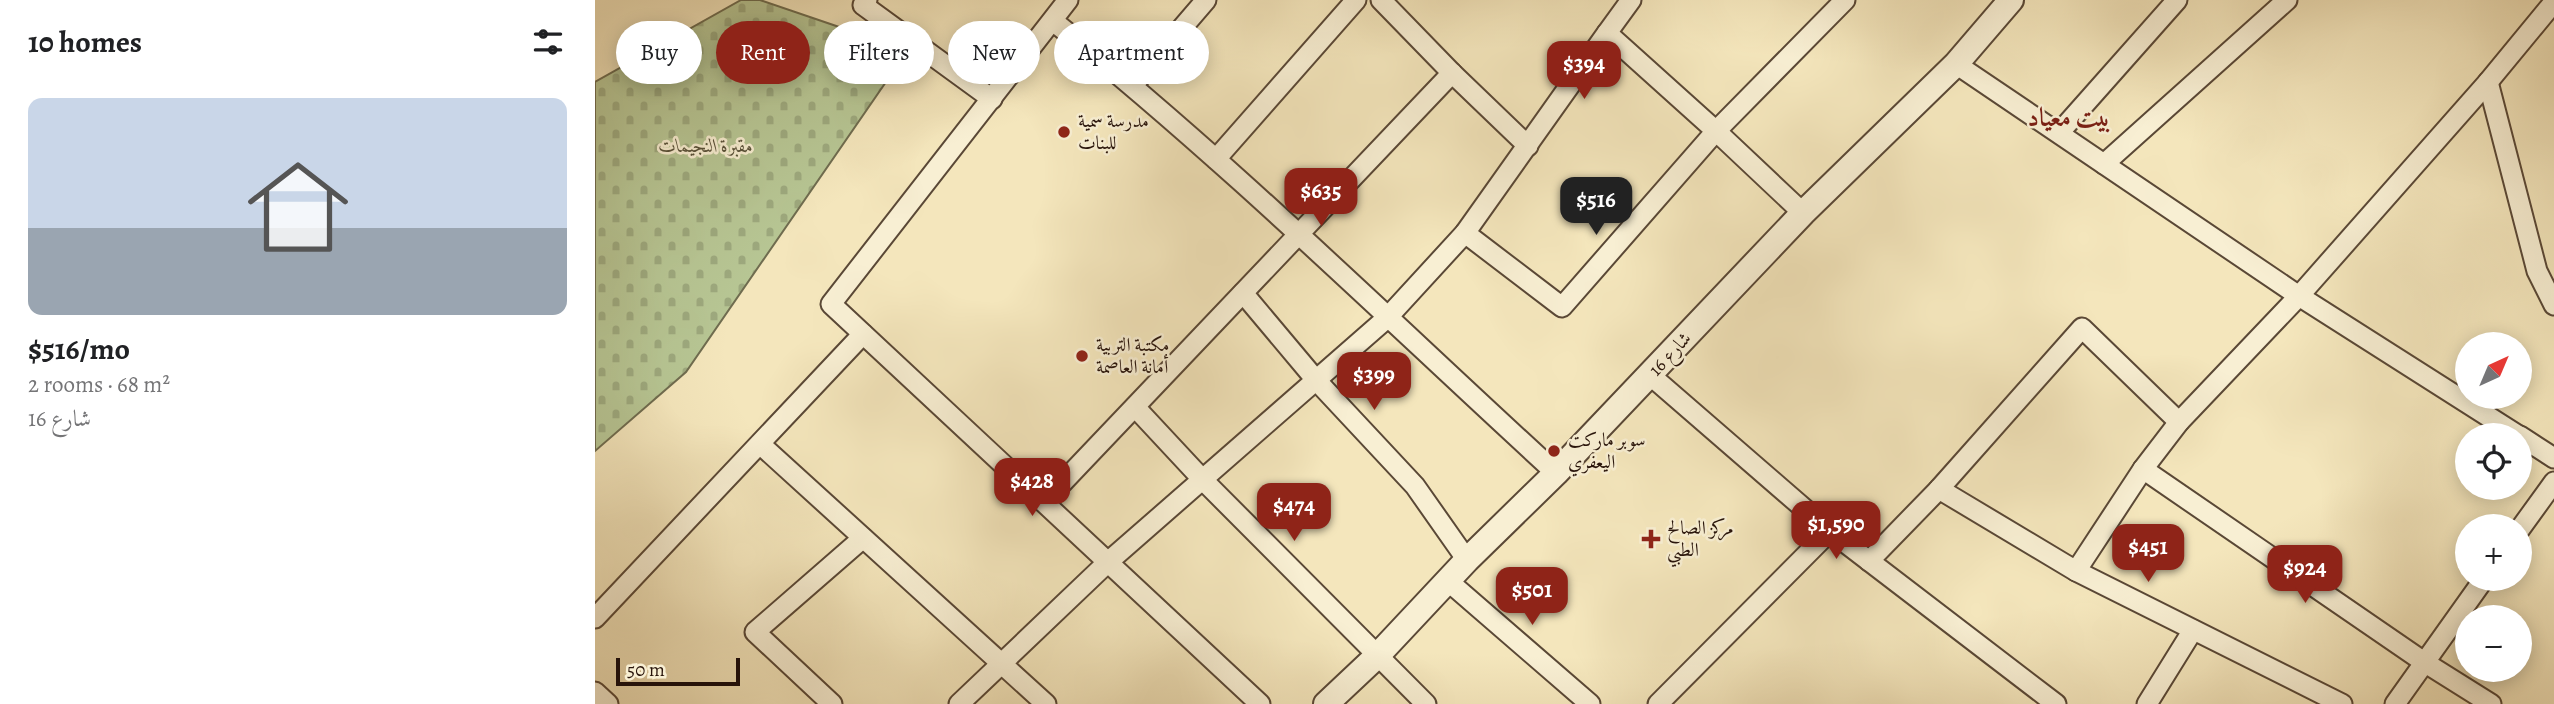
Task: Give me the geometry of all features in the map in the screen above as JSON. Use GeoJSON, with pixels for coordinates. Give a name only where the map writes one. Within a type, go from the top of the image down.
{"type":"FeatureCollection","features":[{"type":"Feature","properties":{"kind":"street"},"geometry":{"type":"LineString","coordinates":[[867,0],[863,5],[992,99]]}},
{"type":"Feature","properties":{"kind":"street"},"geometry":{"type":"LineString","coordinates":[[1068,0],[831,304],[1260,704]]}},
{"type":"Feature","properties":{"kind":"street"},"geometry":{"type":"LineString","coordinates":[[1133,85],[1206,0]]}},
{"type":"Feature","properties":{"kind":"street"},"geometry":{"type":"LineString","coordinates":[[1216,159],[1356,0]]}},
{"type":"Feature","properties":{"kind":"street"},"geometry":{"type":"LineString","coordinates":[[1381,0],[1528,146]]}},
{"type":"Feature","properties":{"kind":"street"},"geometry":{"type":"LineString","coordinates":[[959,704],[1108,562],[1387,318],[1465,233],[1631,0]]}},
{"type":"Feature","properties":{"kind":"street"},"geometry":{"type":"LineString","coordinates":[[1465,233],[1562,307],[1716,131],[1845,0]]}},
{"type":"Feature","properties":{"kind":"street","name":"شارع 16"},"geometry":{"type":"LineString","coordinates":[[1326,704],[1377,656],[1467,560],[1556,473],[1803,213],[1956,64],[2011,0]]}},
{"type":"Feature","properties":{"kind":"street"},"geometry":{"type":"LineString","coordinates":[[2059,133],[2177,0]]}},
{"type":"Feature","properties":{"kind":"street"},"geometry":{"type":"LineString","coordinates":[[2104,164],[2287,0]]}},
{"type":"Feature","properties":{"kind":"street"},"geometry":{"type":"LineString","coordinates":[[2076,571],[2143,469],[2179,422],[2299,296],[2488,82],[2554,2]]}},
{"type":"Feature","properties":{"kind":"street"},"geometry":{"type":"LineString","coordinates":[[1053,21],[1133,85],[1216,159],[1556,473]]}},
{"type":"Feature","properties":{"kind":"street"},"geometry":{"type":"LineString","coordinates":[[1607,33],[1803,213]]}},
{"type":"Feature","properties":{"kind":"street"},"geometry":{"type":"LineString","coordinates":[[1956,64],[2299,296],[2499,423]]}},
{"type":"Feature","properties":{"kind":"street"},"geometry":{"type":"LineString","coordinates":[[1044,502],[1452,73]]}},
{"type":"Feature","properties":{"kind":"street"},"geometry":{"type":"LineString","coordinates":[[2488,82],[2537,271],[2554,305]]}},
{"type":"Feature","properties":{"kind":"street"},"geometry":{"type":"LineString","coordinates":[[1243,293],[1316,380],[1415,486],[1467,560]]}},
{"type":"Feature","properties":{"kind":"street"},"geometry":{"type":"LineString","coordinates":[[1869,561],[1939,489],[2082,328],[2179,422]]}},
{"type":"Feature","properties":{"kind":"street"},"geometry":{"type":"LineString","coordinates":[[595,618],[863,334]]}},
{"type":"Feature","properties":{"kind":"street"},"geometry":{"type":"LineString","coordinates":[[1650,375],[1830,531],[2056,704]]}},
{"type":"Feature","properties":{"kind":"street"},"geometry":{"type":"LineString","coordinates":[[1135,407],[1203,480],[1426,704]]}},
{"type":"Feature","properties":{"kind":"street"},"geometry":{"type":"LineString","coordinates":[[760,444],[1046,704]]}},
{"type":"Feature","properties":{"kind":"street"},"geometry":{"type":"LineString","coordinates":[[2532,444],[2554,458]]}},
{"type":"Feature","properties":{"kind":"street"},"geometry":{"type":"LineString","coordinates":[[2143,469],[2424,662],[2491,704]]}},
{"type":"Feature","properties":{"kind":"street"},"geometry":{"type":"LineString","coordinates":[[2531,514],[2554,482]]}},
{"type":"Feature","properties":{"kind":"street"},"geometry":{"type":"LineString","coordinates":[[1939,489],[2076,571],[2342,704]]}},
{"type":"Feature","properties":{"kind":"street"},"geometry":{"type":"LineString","coordinates":[[1658,704],[1830,531]]}},
{"type":"Feature","properties":{"kind":"street"},"geometry":{"type":"LineString","coordinates":[[832,704],[755,632],[863,538]]}},
{"type":"Feature","properties":{"kind":"street"},"geometry":{"type":"LineString","coordinates":[[1448,581],[1590,704]]}},
{"type":"Feature","properties":{"kind":"street"},"geometry":{"type":"LineString","coordinates":[[2395,704],[2475,591]]}},
{"type":"Feature","properties":{"kind":"street"},"geometry":{"type":"LineString","coordinates":[[2147,704],[2193,630]]}},
{"type":"Feature","properties":{"kind":"street"},"geometry":{"type":"LineString","coordinates":[[595,692],[608,704]]}},
{"type":"Feature","properties":{"kind":"green space","name":"مقبرة النجيمات"},"geometry":{"type":"Polygon","coordinates":[[[741,0],[760,0],[824,22],[824,84],[885,84],[686,372],[595,451],[595,82],[616,70],[616,84],[702,84],[702,22],[741,0]]]}},
{"type":"Feature","properties":{"kind":"place","name":"مدرسة سمية للبنات"},"geometry":{"type":"Point","coordinates":[1064,132]}},
{"type":"Feature","properties":{"kind":"place","name":"مكتبة التربية أمانة العاصمة"},"geometry":{"type":"Point","coordinates":[1082,356]}},
{"type":"Feature","properties":{"kind":"place","name":"سوبر ماركت اليعفري"},"geometry":{"type":"Point","coordinates":[1554,451]}},
{"type":"Feature","properties":{"kind":"place","name":"مركز الصالح الطبي"},"geometry":{"type":"Point","coordinates":[1651,539]}},
{"type":"Feature","properties":{"kind":"district","name":"بيت معياد"},"geometry":{"type":"Point","coordinates":[2069,117]}}]}
